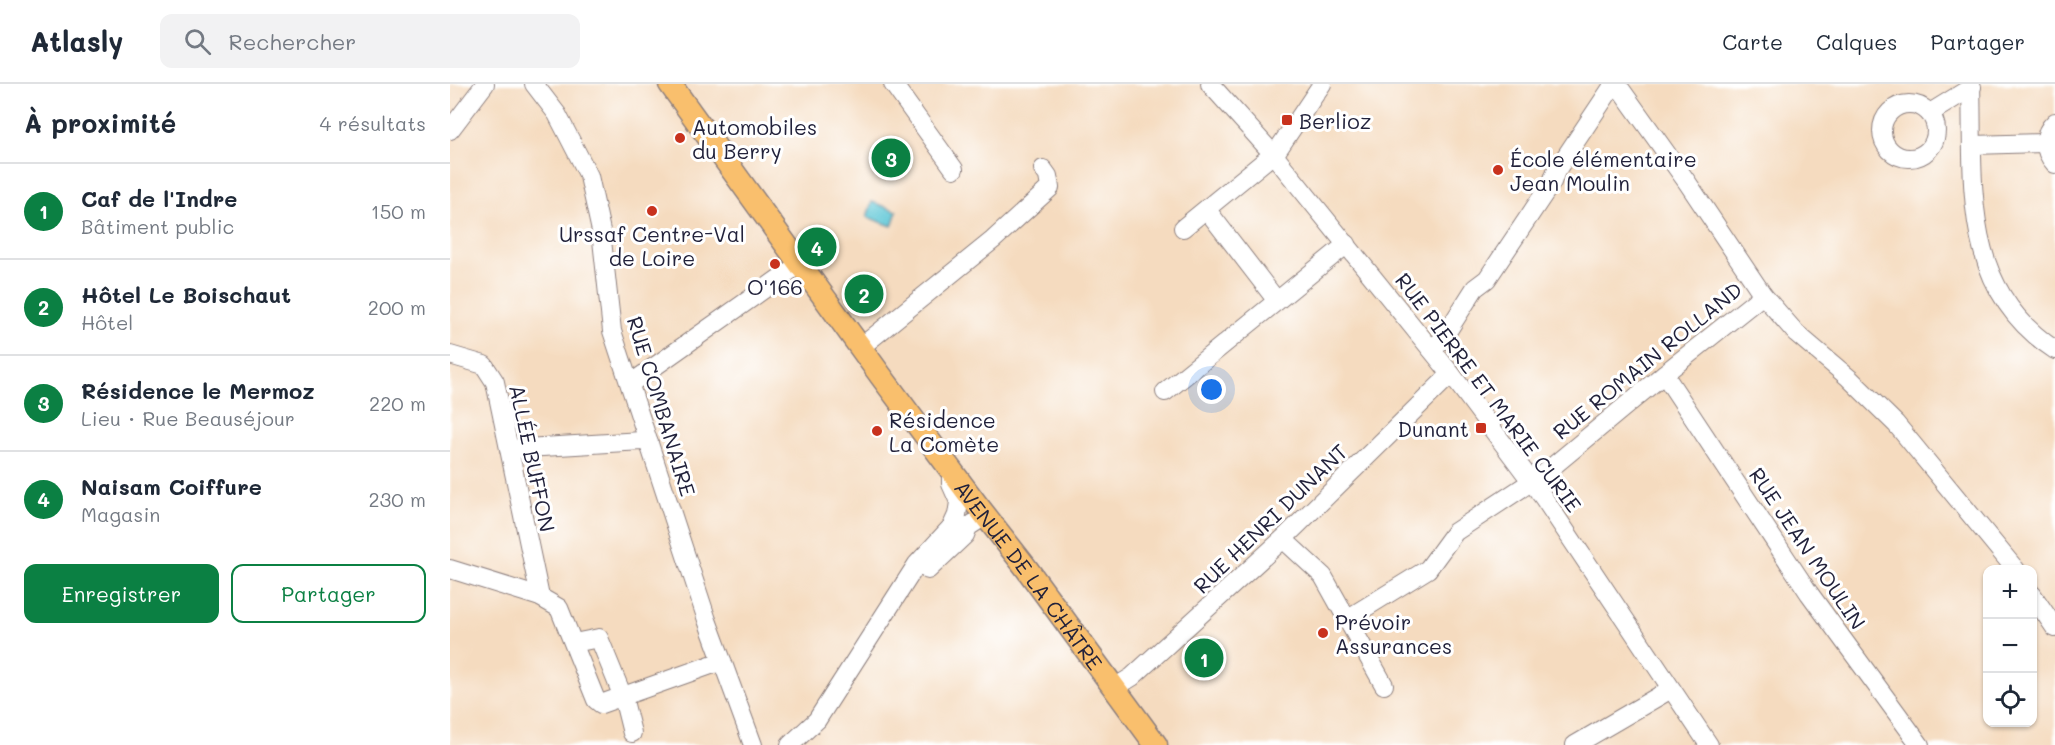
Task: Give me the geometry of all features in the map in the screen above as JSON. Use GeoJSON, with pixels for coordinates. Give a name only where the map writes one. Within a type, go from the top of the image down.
{"type":"FeatureCollection","features":[{"type":"Feature","properties":{"kind":"main road","name":"AVENUE DE LA CHÂTRE"},"geometry":{"type":"LineString","coordinates":[[670,84],[951,470],[967,527],[999,534],[1156,745]]}},
{"type":"Feature","properties":{"kind":"street"},"geometry":{"type":"LineString","coordinates":[[450,130],[485,84]]}},
{"type":"Feature","properties":{"kind":"street","name":"RUE COMBANAIRE"},"geometry":{"type":"LineString","coordinates":[[534,84],[557,114],[590,176],[601,231],[612,331],[722,661],[753,745]]}},
{"type":"Feature","properties":{"kind":"street"},"geometry":{"type":"LineString","coordinates":[[893,84],[954,169]]}},
{"type":"Feature","properties":{"kind":"street","name":"RUE PIERRE ET MARIE CURIE"},"geometry":{"type":"LineString","coordinates":[[1210,84],[1273,154],[1451,374],[1531,481],[1709,745]]}},
{"type":"Feature","properties":{"kind":"street"},"geometry":{"type":"LineString","coordinates":[[1183,228],[1273,154],[1286,139],[1322,84]]}},
{"type":"Feature","properties":{"kind":"street"},"geometry":{"type":"LineString","coordinates":[[1431,349],[1442,340],[1475,288],[1487,279],[1615,84],[1688,182],[1763,295],[1796,333],[1849,378],[1896,424],[2012,565]]}},
{"type":"Feature","properties":{"kind":"street"},"geometry":{"type":"LineString","coordinates":[[1930,113],[1972,85]]}},
{"type":"Feature","properties":{"kind":"street"},"geometry":{"type":"LineString","coordinates":[[1972,85],[1974,202],[1985,261],[2008,307],[2042,342],[2055,350]]}},
{"type":"Feature","properties":{"kind":"street"},"geometry":{"type":"LineString","coordinates":[[2055,122],[2046,134],[2045,143],[2049,158],[2055,164]]}},
{"type":"Feature","properties":{"kind":"street"},"geometry":{"type":"LineString","coordinates":[[1973,145],[2045,143]]}},
{"type":"Feature","properties":{"kind":"street"},"geometry":{"type":"LineString","coordinates":[[861,347],[993,240],[1050,188],[1048,176],[1043,170]]}},
{"type":"Feature","properties":{"kind":"street"},"geometry":{"type":"LineString","coordinates":[[1207,210],[1277,301]]}},
{"type":"Feature","properties":{"kind":"street"},"geometry":{"type":"LineString","coordinates":[[1165,392],[1347,244]]}},
{"type":"Feature","properties":{"kind":"street"},"geometry":{"type":"LineString","coordinates":[[630,384],[801,263]]}},
{"type":"Feature","properties":{"kind":"street","name":"RUE ROMAIN ROLLAND"},"geometry":{"type":"LineString","coordinates":[[1347,619],[1428,569],[1455,532],[1546,472],[1763,295]]}},
{"type":"Feature","properties":{"kind":"street","name":"ALLÉE BUFFON"},"geometry":{"type":"LineString","coordinates":[[450,355],[484,365],[495,382],[540,597]]}},
{"type":"Feature","properties":{"kind":"street","name":"RUE HENRI DUNANT"},"geometry":{"type":"LineString","coordinates":[[1114,688],[1132,677],[1283,539],[1451,374]]}},
{"type":"Feature","properties":{"kind":"street","name":"RUE JEAN MOULIN"},"geometry":{"type":"LineString","coordinates":[[1664,374],[1809,593],[1920,745]]}},
{"type":"Feature","properties":{"kind":"street"},"geometry":{"type":"LineString","coordinates":[[509,449],[642,441],[649,443]]}},
{"type":"Feature","properties":{"kind":"street"},"geometry":{"type":"LineString","coordinates":[[951,470],[951,484],[959,502],[957,515],[967,527]]}},
{"type":"Feature","properties":{"kind":"street"},"geometry":{"type":"LineString","coordinates":[[790,745],[823,712],[917,564],[967,527]]}},
{"type":"Feature","properties":{"kind":"street"},"geometry":{"type":"LineString","coordinates":[[804,745],[831,716],[918,581],[967,527]]}},
{"type":"Feature","properties":{"kind":"street"},"geometry":{"type":"LineString","coordinates":[[1283,539],[1323,576],[1384,685]]}},
{"type":"Feature","properties":{"kind":"street"},"geometry":{"type":"LineString","coordinates":[[450,569],[540,597],[559,608],[596,700],[601,704],[722,661]]}},
{"type":"Feature","properties":{"kind":"street"},"geometry":{"type":"LineString","coordinates":[[2037,601],[2055,628]]}},
{"type":"Feature","properties":{"kind":"street"},"geometry":{"type":"LineString","coordinates":[[574,643],[599,638],[623,697],[632,733]]}},
{"type":"Feature","properties":{"kind":"street"},"geometry":{"type":"LineString","coordinates":[[1575,745],[1671,689]]}},
{"type":"Feature","properties":{"kind":"water"},"geometry":{"type":"Polygon","coordinates":[[[872,202],[897,211],[892,226],[867,217],[872,202]]]}},
{"type":"Feature","properties":{"kind":"place","name":"Berlioz"},"geometry":{"type":"Point","coordinates":[1287,120]}},
{"type":"Feature","properties":{"kind":"place","name":"Automobiles du Berry"},"geometry":{"type":"Point","coordinates":[680,138]}},
{"type":"Feature","properties":{"kind":"place","name":"Résidence le Mermoz"},"geometry":{"type":"Point","coordinates":[891,158]}},
{"type":"Feature","properties":{"kind":"place","name":"École élémentaire Jean Moulin"},"geometry":{"type":"Point","coordinates":[1498,170]}},
{"type":"Feature","properties":{"kind":"place","name":"Urssaf Centre-Val de Loire"},"geometry":{"type":"Point","coordinates":[652,211]}},
{"type":"Feature","properties":{"kind":"place","name":"Naisam Coiffure"},"geometry":{"type":"Point","coordinates":[817,247]}},
{"type":"Feature","properties":{"kind":"place","name":"O'166"},"geometry":{"type":"Point","coordinates":[775,264]}},
{"type":"Feature","properties":{"kind":"place","name":"Hôtel Le Boischaut"},"geometry":{"type":"Point","coordinates":[864,294]}},
{"type":"Feature","properties":{"kind":"place","name":"Dunant"},"geometry":{"type":"Point","coordinates":[1481,428]}},
{"type":"Feature","properties":{"kind":"place","name":"Résidence La Comète"},"geometry":{"type":"Point","coordinates":[877,431]}},
{"type":"Feature","properties":{"kind":"place","name":"Prévoir Assurances"},"geometry":{"type":"Point","coordinates":[1323,633]}},
{"type":"Feature","properties":{"kind":"place","name":"Caf de l'Indre"},"geometry":{"type":"Point","coordinates":[1204,658]}}]}
